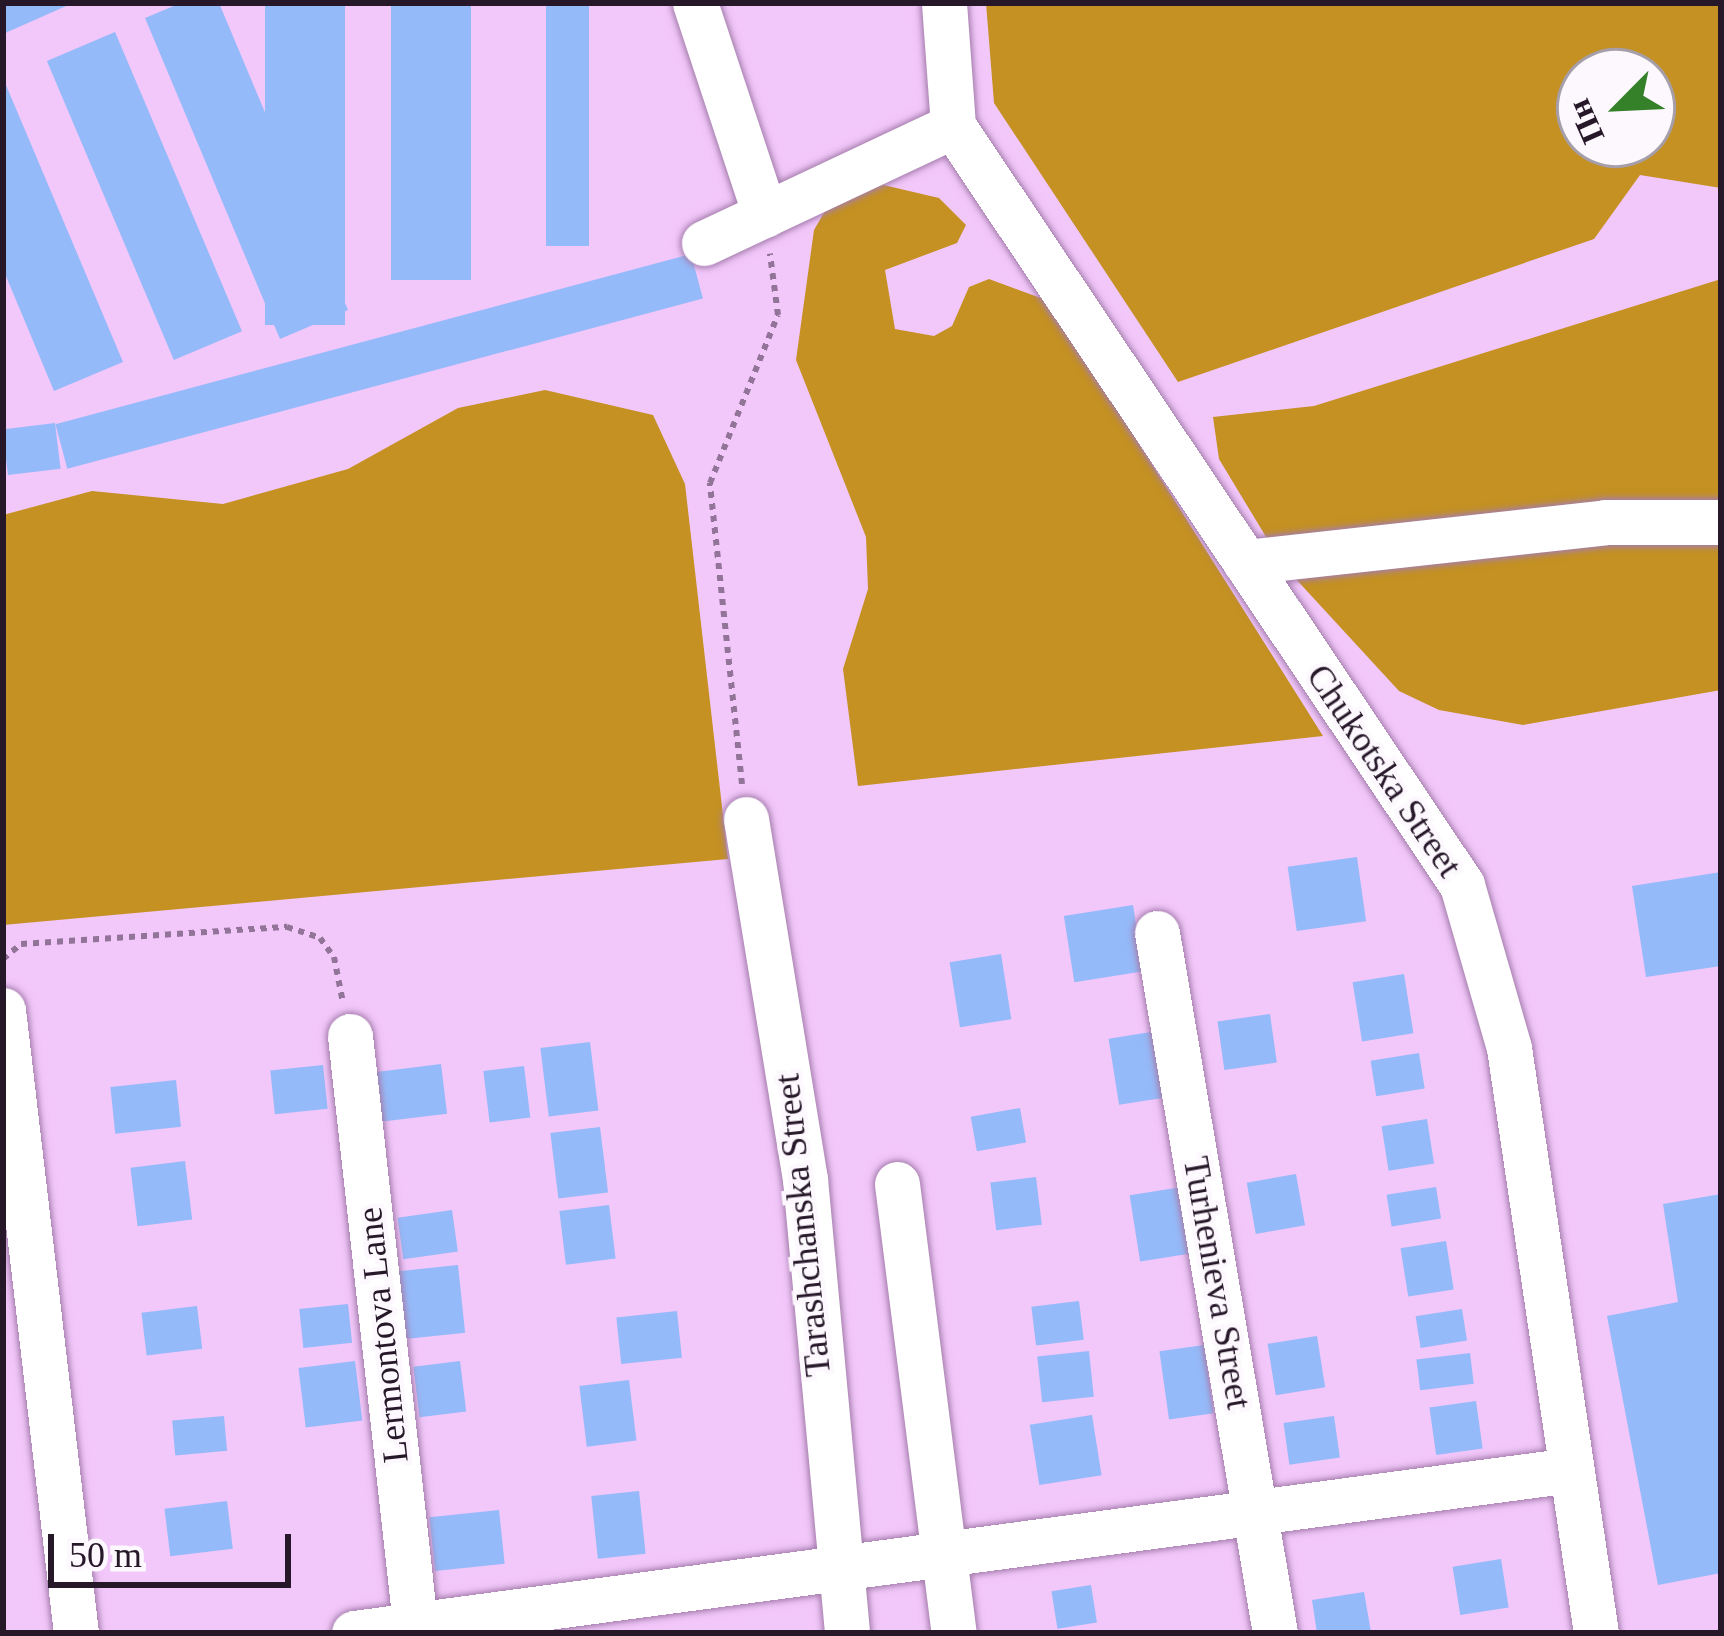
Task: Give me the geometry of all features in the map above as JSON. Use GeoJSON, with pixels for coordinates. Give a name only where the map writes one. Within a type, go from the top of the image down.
{"type":"FeatureCollection","features":[{"type":"Feature","properties":{"kind":"street"},"geometry":{"type":"LineString","coordinates":[[694,3],[765,214]]}},
{"type":"Feature","properties":{"kind":"street","name":"Chukotska Street"},"geometry":{"type":"LineString","coordinates":[[944,3],[953,126],[1462,885],[1509,1048],[1596,1633]]}},
{"type":"Feature","properties":{"kind":"street"},"geometry":{"type":"LineString","coordinates":[[704,243],[953,126]]}},
{"type":"Feature","properties":{"kind":"street"},"geometry":{"type":"LineString","coordinates":[[1245,562],[1605,522],[1721,522]]}},
{"type":"Feature","properties":{"kind":"street","name":"Tarashchanska Street"},"geometry":{"type":"LineString","coordinates":[[746,819],[805,1179],[835,1574],[847,1633]]}},
{"type":"Feature","properties":{"kind":"street","name":"Turhenieva Street"},"geometry":{"type":"LineString","coordinates":[[1157,933],[1275,1633]]}},
{"type":"Feature","properties":{"kind":"street"},"geometry":{"type":"LineString","coordinates":[[3,1010],[76,1633]]}},
{"type":"Feature","properties":{"kind":"street","name":"Lermontova Lane"},"geometry":{"type":"LineString","coordinates":[[350,1036],[416,1629]]}},
{"type":"Feature","properties":{"kind":"street"},"geometry":{"type":"LineString","coordinates":[[897,1184],[954,1633]]}},
{"type":"Feature","properties":{"kind":"street"},"geometry":{"type":"LineString","coordinates":[[354,1633],[835,1574],[1257,1509],[1570,1470]]}},
{"type":"Feature","properties":{"kind":"path"},"geometry":{"type":"LineString","coordinates":[[746,819],[710,483],[778,316],[765,214]]}},
{"type":"Feature","properties":{"kind":"path"},"geometry":{"type":"LineString","coordinates":[[3,959],[21,944],[286,927],[320,938],[334,957],[350,1036]]}},
{"type":"Feature","properties":{"kind":"shaded area"},"geometry":{"type":"Polygon","coordinates":[[[986,3],[1721,3],[1721,188],[1640,175],[1594,239],[1178,382],[994,103],[986,3]]]}},
{"type":"Feature","properties":{"kind":"shaded area"},"geometry":{"type":"Polygon","coordinates":[[[875,183],[939,198],[966,225],[957,243],[885,270],[895,329],[934,336],[952,326],[969,287],[989,279],[1049,301],[1323,736],[858,786],[843,669],[868,589],[866,537],[796,360],[814,230],[836,192],[875,183]]]}},
{"type":"Feature","properties":{"kind":"shaded area"},"geometry":{"type":"Polygon","coordinates":[[[1721,279],[1721,690],[1523,725],[1439,710],[1399,691],[1283,565],[1219,459],[1213,417],[1314,406],[1721,279]]]}},
{"type":"Feature","properties":{"kind":"shaded area"},"geometry":{"type":"Polygon","coordinates":[[[545,390],[653,415],[685,484],[728,859],[3,925],[3,515],[92,491],[223,504],[348,469],[458,408],[545,390]]]}},
{"type":"Feature","properties":{"kind":"building"},"geometry":{"type":"Polygon","coordinates":[[[3,3],[73,3],[3,34],[3,3]]]}},
{"type":"Feature","properties":{"kind":"building"},"geometry":{"type":"Polygon","coordinates":[[[181,3],[219,3],[348,310],[280,339],[145,18],[181,3]]]}},
{"type":"Feature","properties":{"kind":"building"},"geometry":{"type":"Polygon","coordinates":[[[265,3],[345,3],[345,325],[265,325],[265,3]]]}},
{"type":"Feature","properties":{"kind":"building"},"geometry":{"type":"Polygon","coordinates":[[[391,3],[471,3],[471,280],[391,280],[391,3]]]}},
{"type":"Feature","properties":{"kind":"building"},"geometry":{"type":"Polygon","coordinates":[[[546,3],[589,3],[589,246],[546,246],[546,3]]]}},
{"type":"Feature","properties":{"kind":"building"},"geometry":{"type":"Polygon","coordinates":[[[115,32],[242,331],[174,360],[47,61],[115,32]]]}},
{"type":"Feature","properties":{"kind":"building"},"geometry":{"type":"Polygon","coordinates":[[[3,78],[123,362],[54,391],[3,269],[3,78]]]}},
{"type":"Feature","properties":{"kind":"building"},"geometry":{"type":"Polygon","coordinates":[[[691,254],[703,298],[67,469],[55,424],[691,254]]]}},
{"type":"Feature","properties":{"kind":"building"},"geometry":{"type":"Polygon","coordinates":[[[55,423],[61,469],[8,475],[3,429],[55,423]]]}},
{"type":"Feature","properties":{"kind":"building"},"geometry":{"type":"Polygon","coordinates":[[[1357,857],[1366,921],[1297,931],[1288,867],[1357,857]]]}},
{"type":"Feature","properties":{"kind":"building"},"geometry":{"type":"Polygon","coordinates":[[[1721,872],[1721,966],[1646,977],[1632,886],[1721,872]]]}},
{"type":"Feature","properties":{"kind":"building"},"geometry":{"type":"Polygon","coordinates":[[[1133,905],[1143,971],[1074,982],[1064,916],[1133,905]]]}},
{"type":"Feature","properties":{"kind":"building"},"geometry":{"type":"Polygon","coordinates":[[[1001,954],[1011,1019],[960,1027],[950,962],[1001,954]]]}},
{"type":"Feature","properties":{"kind":"building"},"geometry":{"type":"Polygon","coordinates":[[[1404,974],[1413,1033],[1362,1041],[1353,982],[1404,974]]]}},
{"type":"Feature","properties":{"kind":"building"},"geometry":{"type":"Polygon","coordinates":[[[1270,1014],[1277,1063],[1224,1070],[1218,1021],[1270,1014]]]}},
{"type":"Feature","properties":{"kind":"building"},"geometry":{"type":"Polygon","coordinates":[[[1157,1031],[1167,1097],[1119,1105],[1109,1039],[1157,1031]]]}},
{"type":"Feature","properties":{"kind":"building"},"geometry":{"type":"Polygon","coordinates":[[[590,1042],[598,1110],[549,1117],[540,1048],[590,1042]]]}},
{"type":"Feature","properties":{"kind":"building"},"geometry":{"type":"Polygon","coordinates":[[[1419,1053],[1425,1089],[1376,1096],[1371,1061],[1419,1053]]]}},
{"type":"Feature","properties":{"kind":"building"},"geometry":{"type":"Polygon","coordinates":[[[441,1064],[447,1114],[381,1122],[374,1072],[441,1064]]]}},
{"type":"Feature","properties":{"kind":"building"},"geometry":{"type":"Polygon","coordinates":[[[323,1065],[328,1109],[275,1114],[270,1071],[323,1065]]]}},
{"type":"Feature","properties":{"kind":"building"},"geometry":{"type":"Polygon","coordinates":[[[524,1066],[530,1118],[490,1123],[483,1071],[524,1066]]]}},
{"type":"Feature","properties":{"kind":"building"},"geometry":{"type":"Polygon","coordinates":[[[176,1080],[181,1127],[115,1134],[110,1087],[176,1080]]]}},
{"type":"Feature","properties":{"kind":"building"},"geometry":{"type":"Polygon","coordinates":[[[1020,1108],[1026,1142],[977,1151],[971,1117],[1020,1108]]]}},
{"type":"Feature","properties":{"kind":"building"},"geometry":{"type":"Polygon","coordinates":[[[1427,1119],[1434,1163],[1389,1171],[1382,1126],[1427,1119]]]}},
{"type":"Feature","properties":{"kind":"building"},"geometry":{"type":"Polygon","coordinates":[[[600,1127],[608,1193],[558,1199],[550,1133],[600,1127]]]}},
{"type":"Feature","properties":{"kind":"building"},"geometry":{"type":"Polygon","coordinates":[[[185,1161],[192,1220],[138,1226],[130,1168],[185,1161]]]}},
{"type":"Feature","properties":{"kind":"building"},"geometry":{"type":"Polygon","coordinates":[[[1296,1174],[1305,1225],[1256,1234],[1247,1183],[1296,1174]]]}},
{"type":"Feature","properties":{"kind":"building"},"geometry":{"type":"Polygon","coordinates":[[[1036,1177],[1042,1225],[996,1230],[990,1183],[1036,1177]]]}},
{"type":"Feature","properties":{"kind":"building"},"geometry":{"type":"Polygon","coordinates":[[[1182,1187],[1192,1253],[1140,1261],[1130,1195],[1182,1187]]]}},
{"type":"Feature","properties":{"kind":"building"},"geometry":{"type":"Polygon","coordinates":[[[1436,1187],[1441,1219],[1392,1226],[1387,1195],[1436,1187]]]}},
{"type":"Feature","properties":{"kind":"building"},"geometry":{"type":"Polygon","coordinates":[[[1721,1194],[1721,1573],[1658,1585],[1607,1316],[1678,1302],[1663,1204],[1721,1194]]]}},
{"type":"Feature","properties":{"kind":"building"},"geometry":{"type":"Polygon","coordinates":[[[609,1205],[616,1259],[566,1265],[559,1211],[609,1205]]]}},
{"type":"Feature","properties":{"kind":"building"},"geometry":{"type":"Polygon","coordinates":[[[452,1210],[458,1252],[403,1259],[398,1218],[452,1210]]]}},
{"type":"Feature","properties":{"kind":"building"},"geometry":{"type":"Polygon","coordinates":[[[1446,1241],[1454,1289],[1408,1297],[1401,1248],[1446,1241]]]}},
{"type":"Feature","properties":{"kind":"building"},"geometry":{"type":"Polygon","coordinates":[[[458,1265],[465,1333],[405,1339],[398,1271],[458,1265]]]}},
{"type":"Feature","properties":{"kind":"building"},"geometry":{"type":"Polygon","coordinates":[[[1079,1301],[1084,1340],[1036,1346],[1031,1307],[1079,1301]]]}},
{"type":"Feature","properties":{"kind":"building"},"geometry":{"type":"Polygon","coordinates":[[[348,1304],[352,1343],[303,1348],[299,1309],[348,1304]]]}},
{"type":"Feature","properties":{"kind":"building"},"geometry":{"type":"Polygon","coordinates":[[[197,1306],[202,1349],[147,1356],[141,1313],[197,1306]]]}},
{"type":"Feature","properties":{"kind":"building"},"geometry":{"type":"Polygon","coordinates":[[[1462,1309],[1467,1341],[1421,1348],[1416,1316],[1462,1309]]]}},
{"type":"Feature","properties":{"kind":"building"},"geometry":{"type":"Polygon","coordinates":[[[677,1311],[682,1358],[621,1364],[616,1317],[677,1311]]]}},
{"type":"Feature","properties":{"kind":"building"},"geometry":{"type":"Polygon","coordinates":[[[1317,1336],[1325,1387],[1276,1395],[1268,1344],[1317,1336]]]}},
{"type":"Feature","properties":{"kind":"building"},"geometry":{"type":"Polygon","coordinates":[[[1204,1345],[1214,1413],[1169,1420],[1159,1351],[1204,1345]]]}},
{"type":"Feature","properties":{"kind":"building"},"geometry":{"type":"Polygon","coordinates":[[[1089,1351],[1094,1397],[1042,1402],[1037,1356],[1089,1351]]]}},
{"type":"Feature","properties":{"kind":"building"},"geometry":{"type":"Polygon","coordinates":[[[1470,1353],[1474,1384],[1420,1390],[1416,1360],[1470,1353]]]}},
{"type":"Feature","properties":{"kind":"building"},"geometry":{"type":"Polygon","coordinates":[[[355,1361],[362,1421],[306,1427],[298,1368],[355,1361]]]}},
{"type":"Feature","properties":{"kind":"building"},"geometry":{"type":"Polygon","coordinates":[[[460,1361],[466,1412],[420,1417],[413,1367],[460,1361]]]}},
{"type":"Feature","properties":{"kind":"building"},"geometry":{"type":"Polygon","coordinates":[[[629,1380],[636,1441],[587,1447],[579,1386],[629,1380]]]}},
{"type":"Feature","properties":{"kind":"building"},"geometry":{"type":"Polygon","coordinates":[[[1476,1401],[1483,1449],[1436,1455],[1429,1408],[1476,1401]]]}},
{"type":"Feature","properties":{"kind":"building"},"geometry":{"type":"Polygon","coordinates":[[[1092,1415],[1102,1475],[1039,1485],[1030,1425],[1092,1415]]]}},
{"type":"Feature","properties":{"kind":"building"},"geometry":{"type":"Polygon","coordinates":[[[224,1416],[227,1451],[175,1455],[172,1421],[224,1416]]]}},
{"type":"Feature","properties":{"kind":"building"},"geometry":{"type":"Polygon","coordinates":[[[1334,1416],[1340,1458],[1289,1465],[1283,1423],[1334,1416]]]}},
{"type":"Feature","properties":{"kind":"building"},"geometry":{"type":"Polygon","coordinates":[[[639,1491],[646,1554],[598,1559],[591,1496],[639,1491]]]}},
{"type":"Feature","properties":{"kind":"building"},"geometry":{"type":"Polygon","coordinates":[[[227,1501],[233,1549],[170,1556],[164,1509],[227,1501]]]}},
{"type":"Feature","properties":{"kind":"building"},"geometry":{"type":"Polygon","coordinates":[[[499,1510],[505,1564],[435,1571],[429,1517],[499,1510]]]}},
{"type":"Feature","properties":{"kind":"building"},"geometry":{"type":"Polygon","coordinates":[[[1501,1559],[1509,1607],[1460,1615],[1453,1567],[1501,1559]]]}},
{"type":"Feature","properties":{"kind":"building"},"geometry":{"type":"Polygon","coordinates":[[[1091,1585],[1097,1623],[1057,1629],[1051,1591],[1091,1585]]]}},
{"type":"Feature","properties":{"kind":"building"},"geometry":{"type":"Polygon","coordinates":[[[1364,1592],[1371,1632],[1317,1633],[1312,1600],[1364,1592]]]}}]}
